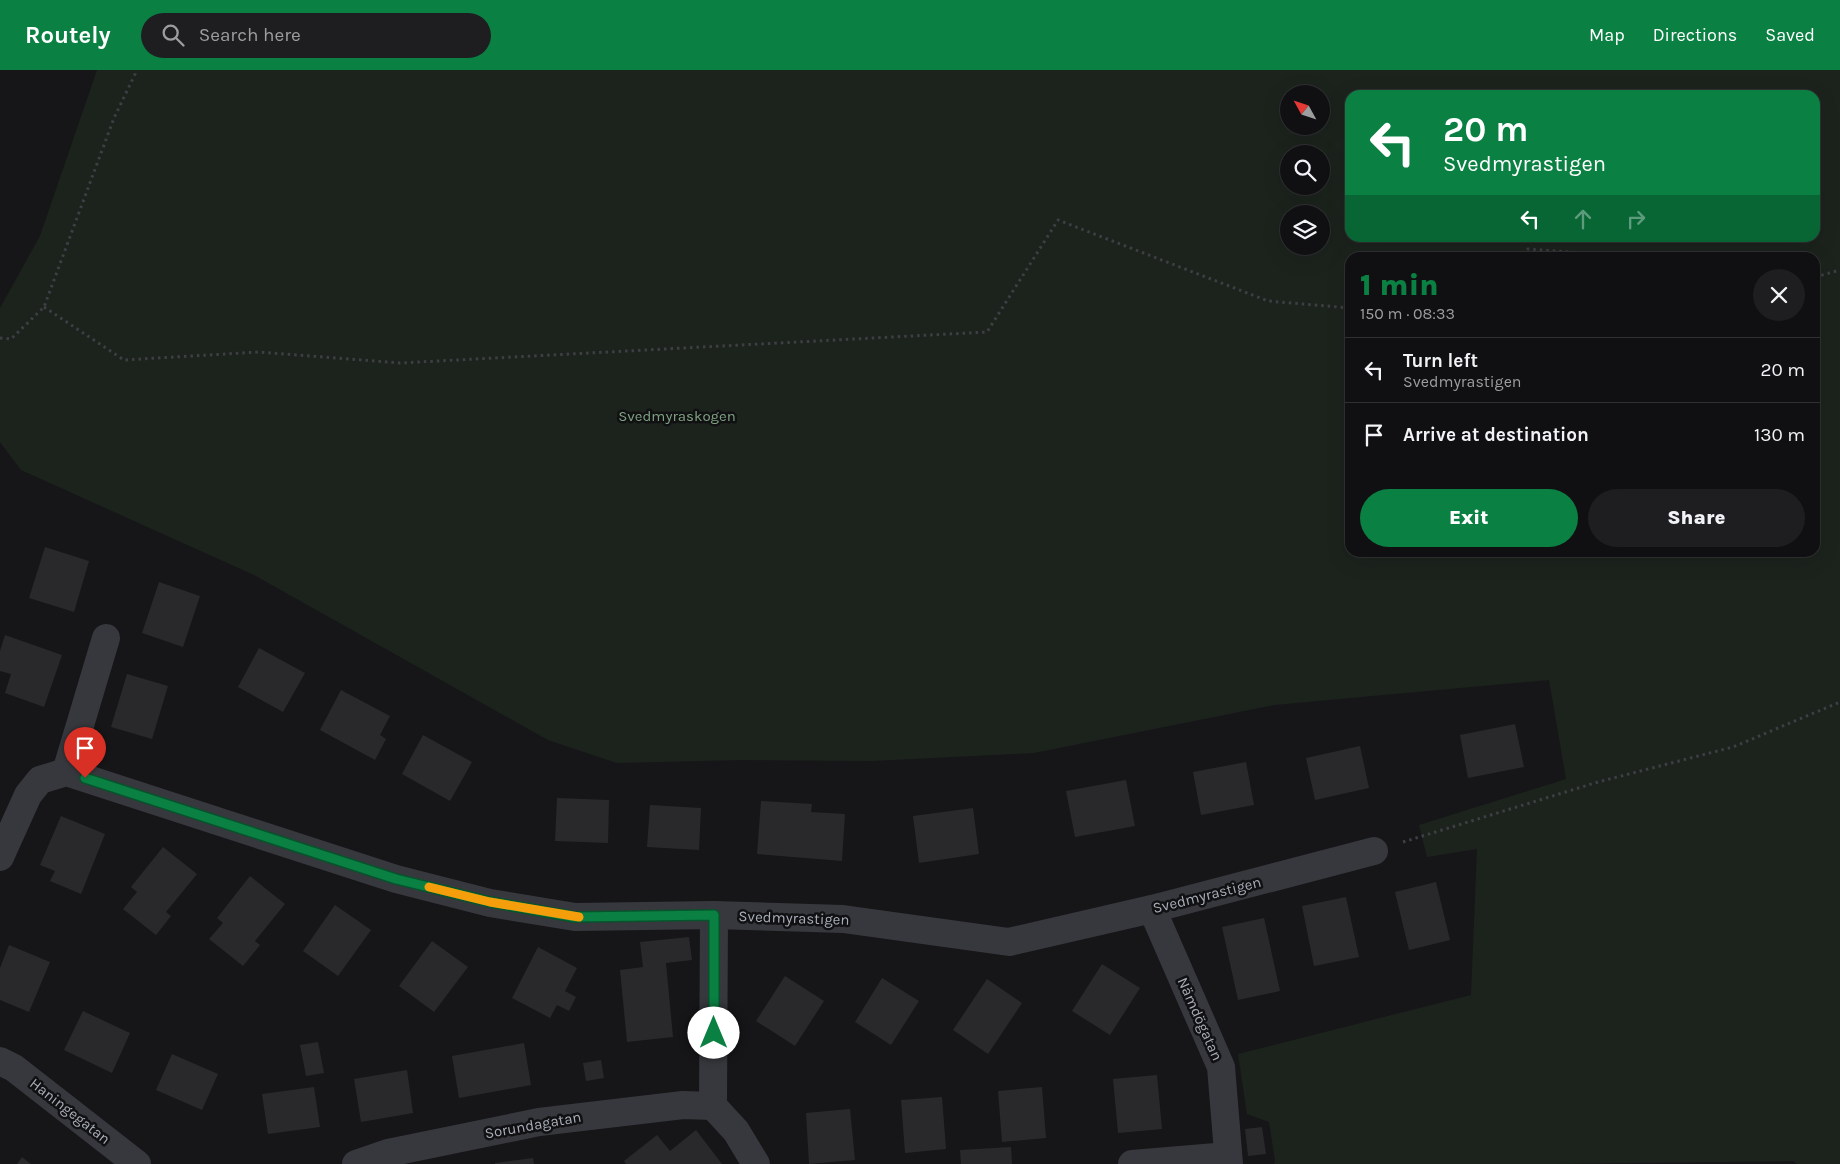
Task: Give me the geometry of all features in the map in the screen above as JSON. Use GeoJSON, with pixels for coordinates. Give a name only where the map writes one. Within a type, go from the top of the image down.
{"type":"FeatureCollection","features":[{"type":"Feature","properties":{"kind":"street"},"geometry":{"type":"LineString","coordinates":[[0,857],[28,795],[40,780],[66,772],[106,638]]}},
{"type":"Feature","properties":{"kind":"street","name":"Svedmyrastigen"},"geometry":{"type":"LineString","coordinates":[[66,772],[396,879],[490,902],[575,917],[714,915],[843,918],[1009,942],[1152,909],[1374,851]]}},
{"type":"Feature","properties":{"kind":"street","name":"Nämdögatan"},"geometry":{"type":"LineString","coordinates":[[1152,909],[1221,1067],[1228,1160]]}},
{"type":"Feature","properties":{"kind":"street"},"geometry":{"type":"LineString","coordinates":[[714,915],[713,1106],[736,1131],[756,1164]]}},
{"type":"Feature","properties":{"kind":"street","name":"Haningegatan"},"geometry":{"type":"LineString","coordinates":[[0,1061],[14,1068],[137,1164]]}},
{"type":"Feature","properties":{"kind":"street","name":"Sorundagatan"},"geometry":{"type":"LineString","coordinates":[[356,1164],[388,1153],[539,1122],[683,1105],[713,1106]]}},
{"type":"Feature","properties":{"kind":"street"},"geometry":{"type":"LineString","coordinates":[[1132,1164],[1228,1160]]}},
{"type":"Feature","properties":{"kind":"path"},"geometry":{"type":"LineString","coordinates":[[0,338],[11,339],[44,307],[114,118],[138,70]]}},
{"type":"Feature","properties":{"kind":"path"},"geometry":{"type":"LineString","coordinates":[[44,307],[124,360],[260,352],[400,363],[987,332],[1058,220],[1268,301],[1345,308]]}},
{"type":"Feature","properties":{"kind":"path"},"geometry":{"type":"LineString","coordinates":[[1524,252],[1528,249],[1569,252]]}},
{"type":"Feature","properties":{"kind":"path"},"geometry":{"type":"LineString","coordinates":[[1820,275],[1840,270]]}},
{"type":"Feature","properties":{"kind":"path"},"geometry":{"type":"LineString","coordinates":[[1374,851],[1598,782],[1733,747],[1840,702]]}},
{"type":"Feature","properties":{"kind":"green space","name":"Svedmyraskogen"},"geometry":{"type":"Polygon","coordinates":[[[97,70],[1840,70],[1840,1164],[1797,1164],[1793,1161],[1555,1164],[1274,1164],[1269,1122],[1247,1114],[1238,1054],[1471,995],[1477,849],[1427,857],[1419,825],[1566,779],[1549,680],[1274,705],[1034,753],[872,761],[743,760],[617,763],[548,740],[254,575],[21,470],[0,442],[0,308],[40,236],[97,70]]]}},
{"type":"Feature","properties":{"kind":"building"},"geometry":{"type":"Polygon","coordinates":[[[45,547],[89,561],[74,612],[29,598],[45,547]]]}},
{"type":"Feature","properties":{"kind":"building"},"geometry":{"type":"Polygon","coordinates":[[[159,582],[200,596],[183,647],[142,633],[159,582]]]}},
{"type":"Feature","properties":{"kind":"building"},"geometry":{"type":"Polygon","coordinates":[[[5,635],[62,655],[44,707],[5,693],[11,674],[0,671],[0,651],[5,635]]]}},
{"type":"Feature","properties":{"kind":"building"},"geometry":{"type":"Polygon","coordinates":[[[259,648],[305,673],[283,712],[238,687],[259,648]]]}},
{"type":"Feature","properties":{"kind":"building"},"geometry":{"type":"Polygon","coordinates":[[[127,674],[168,686],[152,739],[111,727],[127,674]]]}},
{"type":"Feature","properties":{"kind":"building"},"geometry":{"type":"Polygon","coordinates":[[[341,690],[390,716],[380,735],[386,739],[375,760],[320,730],[341,690]]]}},
{"type":"Feature","properties":{"kind":"building"},"geometry":{"type":"Polygon","coordinates":[[[1515,724],[1524,767],[1468,778],[1460,735],[1515,724]]]}},
{"type":"Feature","properties":{"kind":"building"},"geometry":{"type":"Polygon","coordinates":[[[423,735],[472,762],[450,801],[402,774],[423,735]]]}},
{"type":"Feature","properties":{"kind":"building"},"geometry":{"type":"Polygon","coordinates":[[[1360,746],[1369,788],[1315,800],[1306,758],[1360,746]]]}},
{"type":"Feature","properties":{"kind":"building"},"geometry":{"type":"Polygon","coordinates":[[[1246,762],[1254,805],[1201,815],[1193,772],[1246,762]]]}},
{"type":"Feature","properties":{"kind":"building"},"geometry":{"type":"Polygon","coordinates":[[[1126,780],[1135,826],[1075,837],[1066,791],[1126,780]]]}},
{"type":"Feature","properties":{"kind":"building"},"geometry":{"type":"Polygon","coordinates":[[[557,798],[609,800],[608,843],[555,841],[557,798]]]}},
{"type":"Feature","properties":{"kind":"building"},"geometry":{"type":"Polygon","coordinates":[[[761,801],[812,804],[811,812],[845,814],[842,861],[757,854],[761,801]]]}},
{"type":"Feature","properties":{"kind":"building"},"geometry":{"type":"Polygon","coordinates":[[[650,805],[701,808],[699,850],[647,847],[650,805]]]}},
{"type":"Feature","properties":{"kind":"building"},"geometry":{"type":"Polygon","coordinates":[[[973,808],[979,854],[919,863],[913,816],[973,808]]]}},
{"type":"Feature","properties":{"kind":"building"},"geometry":{"type":"Polygon","coordinates":[[[61,816],[105,834],[81,894],[50,881],[55,871],[40,865],[61,816]]]}},
{"type":"Feature","properties":{"kind":"building"},"geometry":{"type":"Polygon","coordinates":[[[163,847],[197,874],[166,912],[171,916],[156,935],[123,909],[137,892],[131,887],[163,847]]]}},
{"type":"Feature","properties":{"kind":"building"},"geometry":{"type":"Polygon","coordinates":[[[250,876],[285,904],[255,941],[260,945],[243,966],[209,939],[223,923],[217,918],[250,876]]]}},
{"type":"Feature","properties":{"kind":"building"},"geometry":{"type":"Polygon","coordinates":[[[1436,882],[1450,940],[1409,950],[1395,892],[1436,882]]]}},
{"type":"Feature","properties":{"kind":"building"},"geometry":{"type":"Polygon","coordinates":[[[1346,897],[1359,957],[1314,966],[1302,906],[1346,897]]]}},
{"type":"Feature","properties":{"kind":"building"},"geometry":{"type":"Polygon","coordinates":[[[335,905],[371,930],[338,976],[303,951],[335,905]]]}},
{"type":"Feature","properties":{"kind":"building"},"geometry":{"type":"Polygon","coordinates":[[[1264,918],[1280,991],[1238,1000],[1222,927],[1264,918]]]}},
{"type":"Feature","properties":{"kind":"building"},"geometry":{"type":"Polygon","coordinates":[[[689,937],[692,960],[666,963],[673,1037],[627,1042],[620,970],[643,967],[640,942],[689,937]]]}},
{"type":"Feature","properties":{"kind":"building"},"geometry":{"type":"Polygon","coordinates":[[[432,941],[468,967],[434,1012],[399,986],[432,941]]]}},
{"type":"Feature","properties":{"kind":"building"},"geometry":{"type":"Polygon","coordinates":[[[9,945],[50,962],[29,1012],[0,1000],[0,968],[9,945]]]}},
{"type":"Feature","properties":{"kind":"building"},"geometry":{"type":"Polygon","coordinates":[[[538,947],[577,968],[565,991],[576,997],[569,1011],[557,1005],[550,1018],[512,998],[538,947]]]}},
{"type":"Feature","properties":{"kind":"building"},"geometry":{"type":"Polygon","coordinates":[[[1102,964],[1140,988],[1110,1035],[1072,1011],[1102,964]]]}},
{"type":"Feature","properties":{"kind":"building"},"geometry":{"type":"Polygon","coordinates":[[[785,976],[824,1001],[795,1046],[756,1021],[785,976]]]}},
{"type":"Feature","properties":{"kind":"building"},"geometry":{"type":"Polygon","coordinates":[[[882,978],[919,1001],[891,1045],[855,1022],[882,978]]]}},
{"type":"Feature","properties":{"kind":"building"},"geometry":{"type":"Polygon","coordinates":[[[987,979],[1022,1003],[988,1054],[953,1030],[987,979]]]}},
{"type":"Feature","properties":{"kind":"building"},"geometry":{"type":"Polygon","coordinates":[[[83,1011],[130,1033],[112,1073],[64,1050],[83,1011]]]}},
{"type":"Feature","properties":{"kind":"building"},"geometry":{"type":"Polygon","coordinates":[[[318,1042],[324,1073],[306,1076],[300,1045],[318,1042]]]}},
{"type":"Feature","properties":{"kind":"building"},"geometry":{"type":"Polygon","coordinates":[[[524,1043],[531,1085],[459,1098],[452,1056],[524,1043]]]}},
{"type":"Feature","properties":{"kind":"building"},"geometry":{"type":"Polygon","coordinates":[[[172,1054],[218,1074],[202,1110],[156,1090],[172,1054]]]}},
{"type":"Feature","properties":{"kind":"building"},"geometry":{"type":"Polygon","coordinates":[[[601,1060],[604,1078],[586,1081],[583,1063],[601,1060]]]}},
{"type":"Feature","properties":{"kind":"building"},"geometry":{"type":"Polygon","coordinates":[[[407,1070],[413,1113],[361,1122],[354,1079],[407,1070]]]}},
{"type":"Feature","properties":{"kind":"building"},"geometry":{"type":"Polygon","coordinates":[[[1157,1075],[1162,1129],[1118,1133],[1113,1079],[1157,1075]]]}},
{"type":"Feature","properties":{"kind":"building"},"geometry":{"type":"Polygon","coordinates":[[[314,1087],[320,1127],[268,1134],[262,1094],[314,1087]]]}},
{"type":"Feature","properties":{"kind":"building"},"geometry":{"type":"Polygon","coordinates":[[[1042,1087],[1046,1138],[1002,1142],[998,1091],[1042,1087]]]}},
{"type":"Feature","properties":{"kind":"building"},"geometry":{"type":"Polygon","coordinates":[[[942,1097],[946,1149],[905,1153],[901,1100],[942,1097]]]}},
{"type":"Feature","properties":{"kind":"building"},"geometry":{"type":"Polygon","coordinates":[[[850,1109],[855,1160],[809,1164],[806,1113],[850,1109]]]}},
{"type":"Feature","properties":{"kind":"building"},"geometry":{"type":"Polygon","coordinates":[[[1262,1127],[1266,1154],[1248,1156],[1245,1129],[1262,1127]]]}},
{"type":"Feature","properties":{"kind":"building"},"geometry":{"type":"Polygon","coordinates":[[[696,1130],[722,1164],[626,1164],[624,1161],[657,1135],[670,1151],[696,1130]]]}},
{"type":"Feature","properties":{"kind":"building"},"geometry":{"type":"Polygon","coordinates":[[[1011,1147],[1012,1164],[961,1164],[960,1150],[1011,1147]]]}},
{"type":"Feature","properties":{"kind":"building"},"geometry":{"type":"Polygon","coordinates":[[[22,1157],[31,1164],[17,1164],[22,1157]]]}},
{"type":"Feature","properties":{"kind":"building"},"geometry":{"type":"Polygon","coordinates":[[[533,1158],[534,1164],[495,1164],[495,1163],[533,1158]]]}},
{"type":"Feature","properties":{"kind":"slow traffic"},"geometry":{"type":"LineString","coordinates":[[429,887],[490,902],[579,917]]}},
{"type":"Feature","properties":{"kind":"route"},"geometry":{"type":"LineString","coordinates":[[85,778],[396,879],[490,902],[575,917],[714,915],[714,1033]]}}]}
